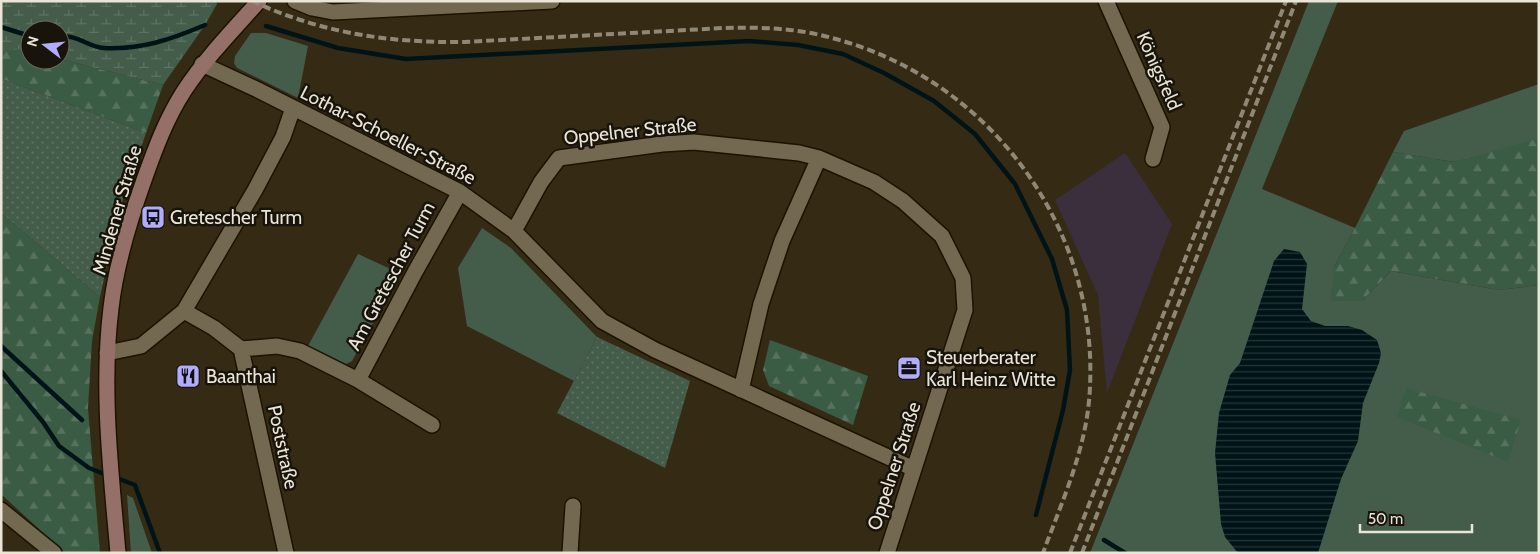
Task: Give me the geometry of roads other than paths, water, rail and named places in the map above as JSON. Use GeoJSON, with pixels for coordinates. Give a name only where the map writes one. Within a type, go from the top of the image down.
{"type":"FeatureCollection","features":[{"type":"Feature","properties":{"kind":"main road","name":"Mindener Straße"},"geometry":{"type":"LineString","coordinates":[[118,553],[108,437],[107,353],[113,294],[121,254],[159,139],[183,93],[202,64],[259,1]]}},
{"type":"Feature","properties":{"kind":"street"},"geometry":{"type":"LineString","coordinates":[[295,1],[312,8],[333,12],[552,1]]}},
{"type":"Feature","properties":{"kind":"street","name":"Königsfeld"},"geometry":{"type":"LineString","coordinates":[[1106,1],[1162,127],[1154,159]]}},
{"type":"Feature","properties":{"kind":"street","name":"Lothar-Schoeller-Straße"},"geometry":{"type":"LineString","coordinates":[[202,64],[460,192],[514,231],[602,321],[655,350],[914,469]]}},
{"type":"Feature","properties":{"kind":"street"},"geometry":{"type":"LineString","coordinates":[[107,353],[141,346],[184,311],[283,137],[293,108]]}},
{"type":"Feature","properties":{"kind":"street","name":"Oppelner Straße"},"geometry":{"type":"LineString","coordinates":[[514,231],[541,182],[559,158],[662,144],[694,142],[799,153],[819,158],[874,182],[903,201],[942,236],[963,278],[965,310],[887,553]]}},
{"type":"Feature","properties":{"kind":"street"},"geometry":{"type":"LineString","coordinates":[[741,390],[762,304],[782,241],[819,158]]}},
{"type":"Feature","properties":{"kind":"street","name":"Am Gretescher Turm"},"geometry":{"type":"LineString","coordinates":[[358,380],[460,192]]}},
{"type":"Feature","properties":{"kind":"street"},"geometry":{"type":"LineString","coordinates":[[184,311],[214,328],[241,349]]}},
{"type":"Feature","properties":{"kind":"street","name":"Am Gretescher Turm"},"geometry":{"type":"LineString","coordinates":[[241,349],[277,346],[300,351],[358,380],[432,425]]}},
{"type":"Feature","properties":{"kind":"street","name":"Poststraße"},"geometry":{"type":"LineString","coordinates":[[241,349],[286,553]]}},
{"type":"Feature","properties":{"kind":"street"},"geometry":{"type":"LineString","coordinates":[[570,553],[573,506]]}},
{"type":"Feature","properties":{"kind":"street"},"geometry":{"type":"LineString","coordinates":[[1,510],[54,553]]}},
{"type":"Feature","properties":{"kind":"waterway"},"geometry":{"type":"LineString","coordinates":[[70,37],[104,48],[131,47],[168,39],[205,25]]}},
{"type":"Feature","properties":{"kind":"waterway"},"geometry":{"type":"LineString","coordinates":[[266,26],[338,48],[406,59],[749,41],[798,45],[843,54],[884,73],[934,101],[975,134],[1015,184],[1052,259],[1067,310],[1070,370],[1063,410],[1036,515]]}},
{"type":"Feature","properties":{"kind":"waterway"},"geometry":{"type":"LineString","coordinates":[[1,27],[20,33]]}},
{"type":"Feature","properties":{"kind":"waterway"},"geometry":{"type":"LineString","coordinates":[[1,346],[82,420]]}},
{"type":"Feature","properties":{"kind":"waterway"},"geometry":{"type":"LineString","coordinates":[[1,371],[43,422],[59,446],[89,468],[107,475]]}},
{"type":"Feature","properties":{"kind":"waterway"},"geometry":{"type":"LineString","coordinates":[[114,477],[135,485],[160,553]]}},
{"type":"Feature","properties":{"kind":"waterway"},"geometry":{"type":"LineString","coordinates":[[1104,540],[1125,553]]}},
{"type":"Feature","properties":{"kind":"railway"},"geometry":{"type":"LineString","coordinates":[[252,1],[278,12],[330,28],[356,34],[409,41],[464,42],[724,28],[792,30],[832,38],[890,59],[943,89],[988,128],[1027,173],[1057,224],[1078,280],[1089,339],[1089,401],[1077,459],[1043,553]]}},
{"type":"Feature","properties":{"kind":"railway"},"geometry":{"type":"LineString","coordinates":[[1070,553],[1286,1]]}},
{"type":"Feature","properties":{"kind":"railway"},"geometry":{"type":"LineString","coordinates":[[1082,553],[1296,1]]}},
{"type":"Feature","properties":{"kind":"place","name":"Gretescher Turm"},"geometry":{"type":"Point","coordinates":[153,217]}},
{"type":"Feature","properties":{"kind":"place","name":"Steuerberater Karl Heinz Witte"},"geometry":{"type":"Point","coordinates":[909,368]}},
{"type":"Feature","properties":{"kind":"place","name":"Baanthai"},"geometry":{"type":"Point","coordinates":[188,376]}}]}
